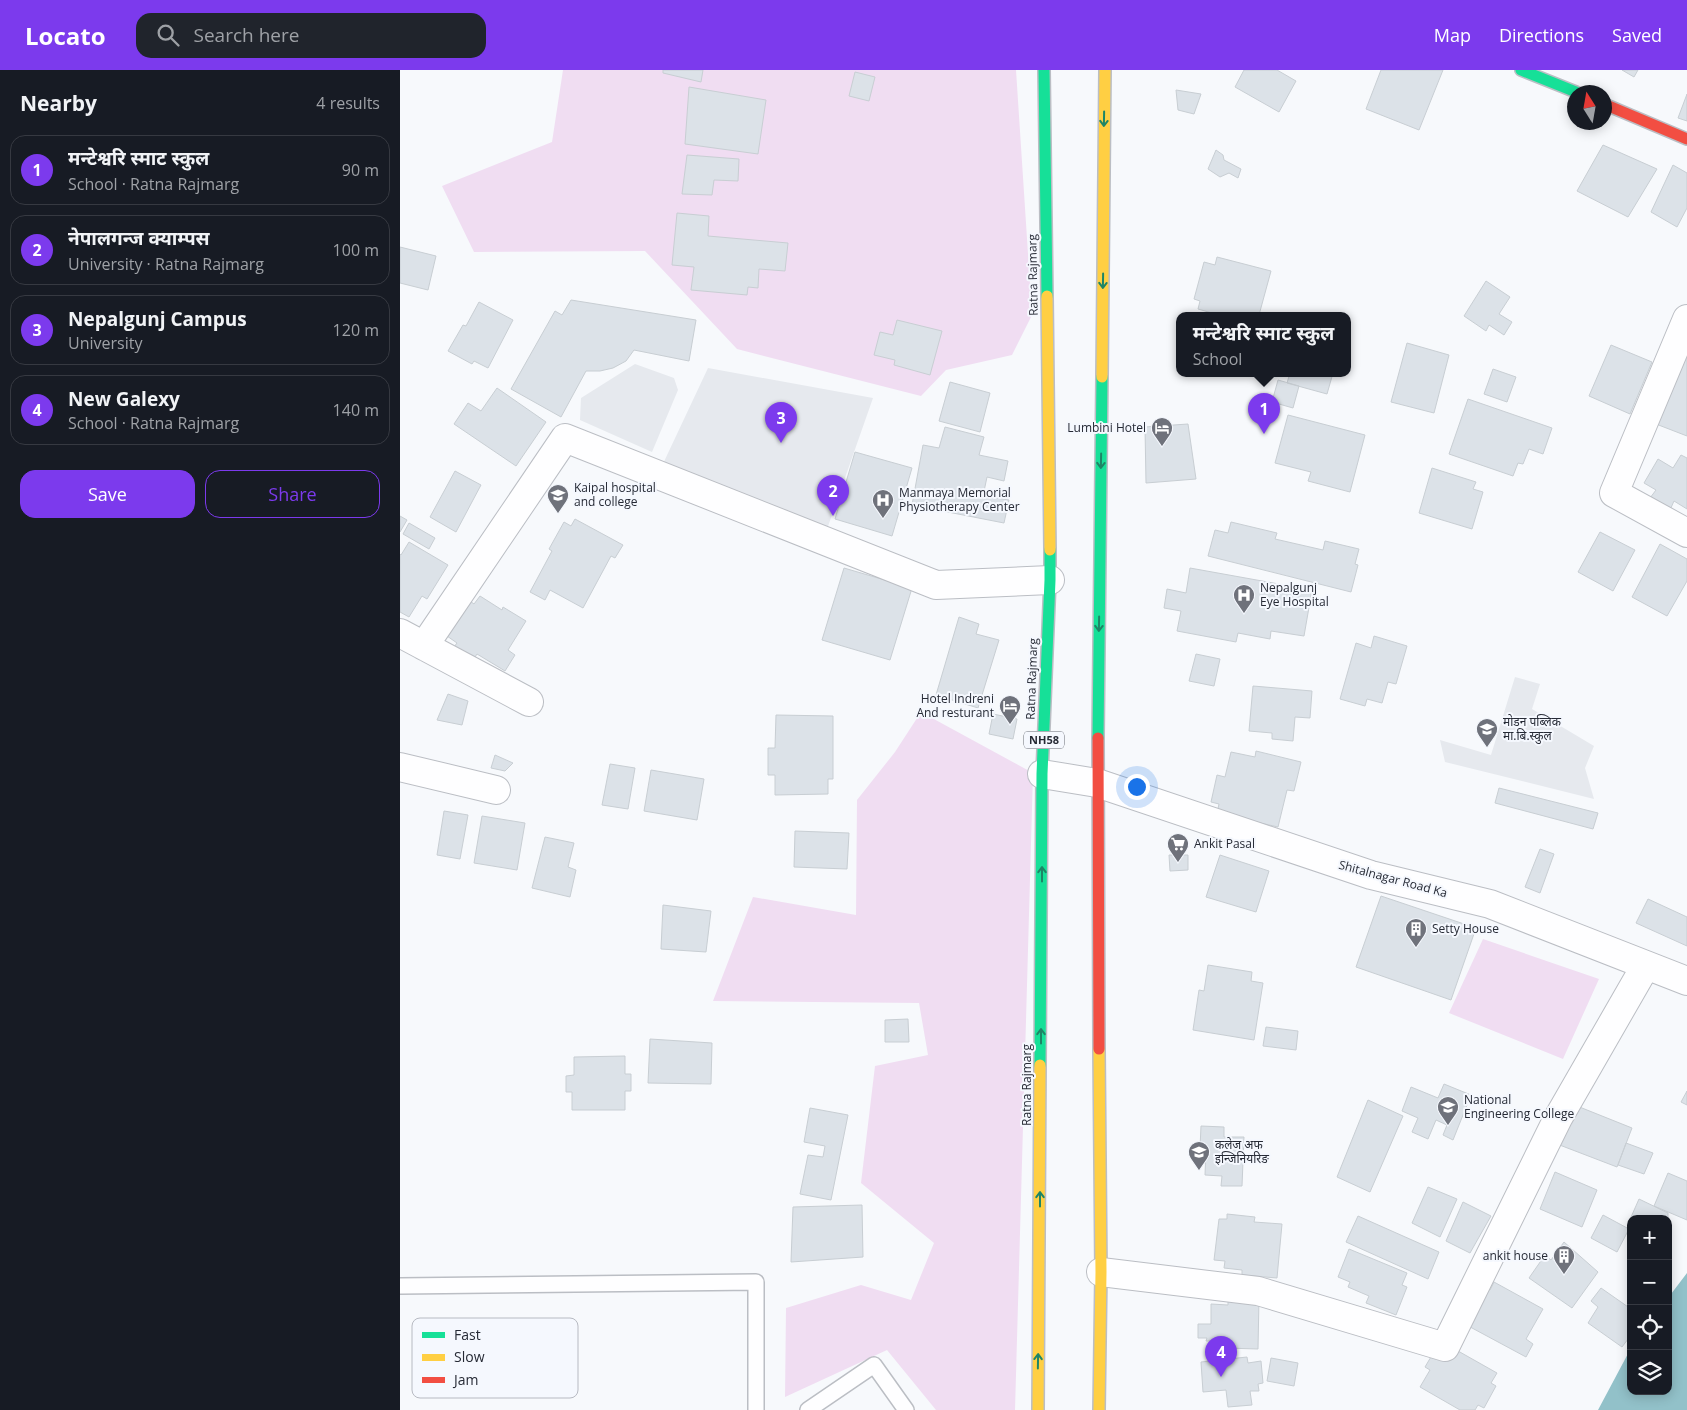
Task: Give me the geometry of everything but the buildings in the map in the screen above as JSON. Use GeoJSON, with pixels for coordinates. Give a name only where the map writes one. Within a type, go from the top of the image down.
{"type":"FeatureCollection","features":[{"type":"Feature","properties":{"kind":"main road","name":"Ratna Rajmarg"},"geometry":{"type":"LineString","coordinates":[[1038,1410],[1042,774],[1050,580],[1044,70]]}},
{"type":"Feature","properties":{"kind":"main road"},"geometry":{"type":"LineString","coordinates":[[1099,1410],[1101,1272],[1097,783],[1105,70]]}},
{"type":"Feature","properties":{"kind":"main road"},"geometry":{"type":"LineString","coordinates":[[1521,70],[1567,88]]}},
{"type":"Feature","properties":{"kind":"main road"},"geometry":{"type":"LineString","coordinates":[[1612,107],[1687,138]]}},
{"type":"Feature","properties":{"kind":"street"},"geometry":{"type":"LineString","coordinates":[[1687,319],[1614,493],[1687,534]]}},
{"type":"Feature","properties":{"kind":"street"},"geometry":{"type":"LineString","coordinates":[[424,646],[565,438],[936,585],[1050,580]]}},
{"type":"Feature","properties":{"kind":"street"},"geometry":{"type":"LineString","coordinates":[[400,633],[529,702]]}},
{"type":"Feature","properties":{"kind":"street"},"geometry":{"type":"LineString","coordinates":[[400,767],[496,790]]}},
{"type":"Feature","properties":{"kind":"street","name":"Shitalnagar Road Ka"},"geometry":{"type":"LineString","coordinates":[[1042,774],[1097,783],[1371,876],[1490,904],[1687,981]]}},
{"type":"Feature","properties":{"kind":"street"},"geometry":{"type":"LineString","coordinates":[[1101,1272],[1258,1291],[1445,1347],[1558,1118],[1646,965]]}},
{"type":"Feature","properties":{"kind":"lane"},"geometry":{"type":"LineString","coordinates":[[400,1286],[756,1282],[756,1410]]}},
{"type":"Feature","properties":{"kind":"lane"},"geometry":{"type":"LineString","coordinates":[[808,1410],[874,1365],[906,1410]]}},
{"type":"Feature","properties":{"kind":"shaded area"},"geometry":{"type":"Polygon","coordinates":[[[563,70],[1016,70],[1032,315],[1012,355],[946,370],[921,396],[737,349],[645,251],[474,252],[442,186],[552,142],[563,70]]]}},
{"type":"Feature","properties":{"kind":"shaded area"},"geometry":{"type":"Polygon","coordinates":[[[635,364],[674,378],[678,390],[652,452],[580,420],[581,398],[635,364]]]}},
{"type":"Feature","properties":{"kind":"shaded area"},"geometry":{"type":"Polygon","coordinates":[[[708,368],[873,398],[826,532],[661,468],[708,368]]]}},
{"type":"Feature","properties":{"kind":"shaded area"},"geometry":{"type":"Polygon","coordinates":[[[1515,677],[1540,684],[1532,709],[1594,746],[1585,768],[1594,799],[1445,762],[1440,740],[1491,755],[1515,677]]]}},
{"type":"Feature","properties":{"kind":"shaded area"},"geometry":{"type":"Polygon","coordinates":[[[921,712],[1033,773],[1015,1410],[936,1410],[887,1350],[785,1397],[786,1308],[861,1285],[911,1300],[934,1243],[861,1183],[875,1066],[928,1055],[919,1003],[713,1001],[753,897],[856,915],[857,800],[895,752],[921,712]]]}},
{"type":"Feature","properties":{"kind":"shaded area"},"geometry":{"type":"Polygon","coordinates":[[[1483,939],[1599,979],[1563,1059],[1449,1013],[1483,939]]]}},
{"type":"Feature","properties":{"kind":"water"},"geometry":{"type":"Polygon","coordinates":[[[1687,1273],[1687,1410],[1598,1410],[1627,1356],[1627,1395],[1672,1395],[1672,1293],[1687,1273]]]}},
{"type":"Feature","properties":{"kind":"traffic: fast"},"geometry":{"type":"LineString","coordinates":[[1044,70],[1047,296]]}},
{"type":"Feature","properties":{"kind":"traffic: fast"},"geometry":{"type":"LineString","coordinates":[[1521,70],[1567,88]]}},
{"type":"Feature","properties":{"kind":"traffic: fast"},"geometry":{"type":"LineString","coordinates":[[1098,738],[1102,377]]}},
{"type":"Feature","properties":{"kind":"traffic: fast"},"geometry":{"type":"LineString","coordinates":[[1040,1065],[1042,774],[1050,550]]}},
{"type":"Feature","properties":{"kind":"traffic: slow"},"geometry":{"type":"LineString","coordinates":[[1102,377],[1105,70]]}},
{"type":"Feature","properties":{"kind":"traffic: slow"},"geometry":{"type":"LineString","coordinates":[[1047,296],[1050,550]]}},
{"type":"Feature","properties":{"kind":"traffic: slow"},"geometry":{"type":"LineString","coordinates":[[1099,1049],[1101,1272],[1099,1410]]}},
{"type":"Feature","properties":{"kind":"traffic: slow"},"geometry":{"type":"LineString","coordinates":[[1038,1410],[1040,1065]]}},
{"type":"Feature","properties":{"kind":"traffic: jam"},"geometry":{"type":"LineString","coordinates":[[1612,107],[1687,139]]}},
{"type":"Feature","properties":{"kind":"traffic: jam"},"geometry":{"type":"LineString","coordinates":[[1098,738],[1099,1049]]}},
{"type":"Feature","properties":{"kind":"place","name":"मन्टेश्वरि स्माट स्कुल"},"geometry":{"type":"Point","coordinates":[1264,434]}},
{"type":"Feature","properties":{"kind":"place","name":"Nepalgunj Campus"},"geometry":{"type":"Point","coordinates":[781,443]}},
{"type":"Feature","properties":{"kind":"place","name":"Lumbini Hotel"},"geometry":{"type":"Point","coordinates":[1162,447]}},
{"type":"Feature","properties":{"kind":"place","name":"Kaipal hospital and college"},"geometry":{"type":"Point","coordinates":[558,514]}},
{"type":"Feature","properties":{"kind":"place","name":"नेपालगन्ज क्याम्पस"},"geometry":{"type":"Point","coordinates":[833,516]}},
{"type":"Feature","properties":{"kind":"place","name":"Manmaya Memorial Physiotherapy Center"},"geometry":{"type":"Point","coordinates":[883,519]}},
{"type":"Feature","properties":{"kind":"place","name":"Nepalgunj Eye Hospital"},"geometry":{"type":"Point","coordinates":[1244,614]}},
{"type":"Feature","properties":{"kind":"place","name":"Hotel Indreni And resturant"},"geometry":{"type":"Point","coordinates":[1010,725]}},
{"type":"Feature","properties":{"kind":"place","name":"माेडन पब्लिक मा.बि.स्कुल"},"geometry":{"type":"Point","coordinates":[1487,748]}},
{"type":"Feature","properties":{"kind":"place","name":"Ankit Pasal"},"geometry":{"type":"Point","coordinates":[1178,863]}},
{"type":"Feature","properties":{"kind":"place","name":"Setty House"},"geometry":{"type":"Point","coordinates":[1416,948]}},
{"type":"Feature","properties":{"kind":"place","name":"National Engineering College"},"geometry":{"type":"Point","coordinates":[1448,1126]}},
{"type":"Feature","properties":{"kind":"place","name":"कलेज अफ इन्जिनियरिङ"},"geometry":{"type":"Point","coordinates":[1199,1171]}},
{"type":"Feature","properties":{"kind":"place","name":"ankit house"},"geometry":{"type":"Point","coordinates":[1564,1275]}},
{"type":"Feature","properties":{"kind":"place","name":"New Galexy"},"geometry":{"type":"Point","coordinates":[1221,1377]}}]}
